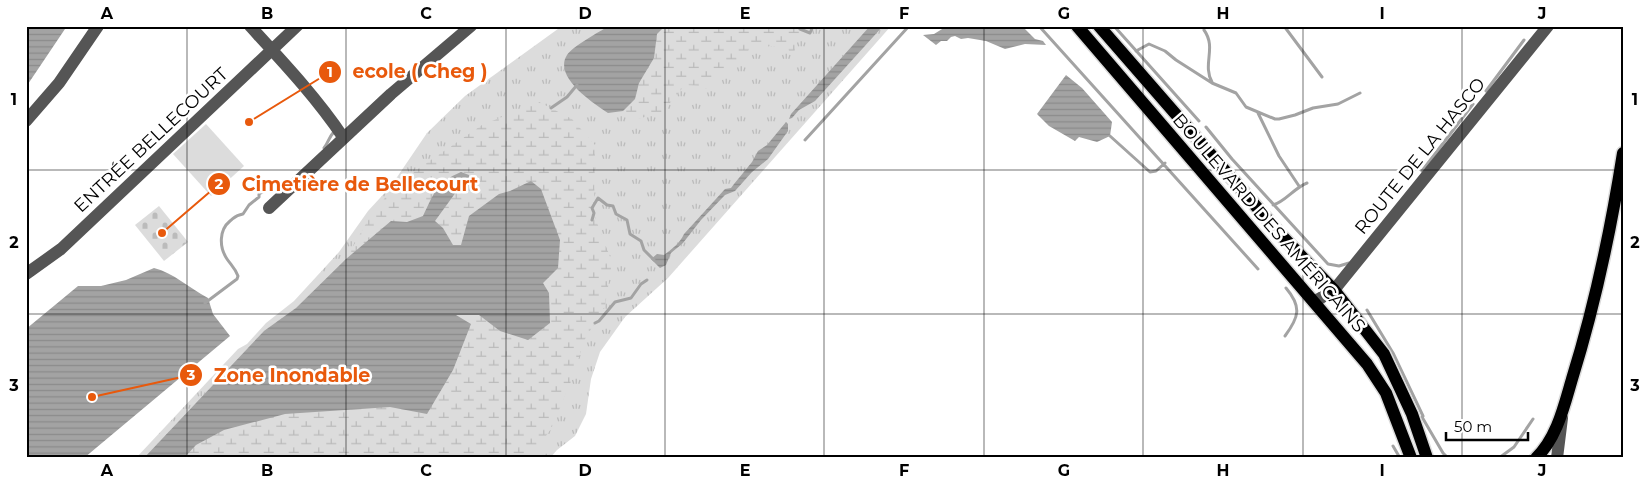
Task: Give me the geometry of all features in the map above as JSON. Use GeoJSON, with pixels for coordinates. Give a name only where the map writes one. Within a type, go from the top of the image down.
{"type":"FeatureCollection","features":[{"type":"Feature","properties":{"kind":"main road","name":"BOULEVARD DES AMÉRICAINS"},"geometry":{"type":"LineString","coordinates":[[1077,26],[1367,364],[1386,393],[1411,458]]}},
{"type":"Feature","properties":{"kind":"main road","name":"BOULEVARD DES AMÉRICAINS"},"geometry":{"type":"LineString","coordinates":[[1099,26],[1282,236],[1334,290],[1384,354],[1409,407],[1427,458]]}},
{"type":"Feature","properties":{"kind":"main road"},"geometry":{"type":"LineString","coordinates":[[1536,458],[1554,434],[1582,348],[1612,225],[1623,153]]}},
{"type":"Feature","properties":{"kind":"main road"},"geometry":{"type":"LineString","coordinates":[[1421,441],[1434,458]]}},
{"type":"Feature","properties":{"kind":"street"},"geometry":{"type":"LineString","coordinates":[[26,121],[59,83],[98,26]]}},
{"type":"Feature","properties":{"kind":"street"},"geometry":{"type":"LineString","coordinates":[[250,26],[301,82],[343,137]]}},
{"type":"Feature","properties":{"kind":"street","name":"ENTRÉE BELLECOURT"},"geometry":{"type":"LineString","coordinates":[[26,274],[60,249],[297,26]]}},
{"type":"Feature","properties":{"kind":"street"},"geometry":{"type":"LineString","coordinates":[[269,208],[343,137],[470,26]]}},
{"type":"Feature","properties":{"kind":"street","name":"ROUTE DE LA HASCO"},"geometry":{"type":"LineString","coordinates":[[1314,302],[1334,290],[1548,26]]}},
{"type":"Feature","properties":{"kind":"street"},"geometry":{"type":"LineString","coordinates":[[1557,458],[1563,409]]}},
{"type":"Feature","properties":{"kind":"green space"},"geometry":{"type":"Polygon","coordinates":[[[562,26],[891,26],[668,278],[625,317],[600,352],[591,379],[586,414],[575,436],[550,458],[136,458],[238,349],[247,344],[266,323],[294,301],[339,252],[368,211],[391,186],[427,133],[465,96],[562,26]]]}},
{"type":"Feature","properties":{"kind":"green space"},"geometry":{"type":"Polygon","coordinates":[[[665,26],[798,26],[800,29],[794,53],[781,47],[754,45],[738,61],[709,84],[706,89],[701,86],[685,85],[669,104],[665,113],[655,113],[639,119],[623,111],[635,99],[639,83],[654,58],[657,34],[665,26]]]}},
{"type":"Feature","properties":{"kind":"green space"},"geometry":{"type":"Polygon","coordinates":[[[539,102],[572,119],[595,145],[594,215],[612,262],[605,306],[585,339],[570,384],[551,429],[530,458],[144,458],[264,331],[296,308],[346,259],[368,220],[391,190],[409,175],[482,125],[539,102]]]}},
{"type":"Feature","properties":{"kind":"green space"},"geometry":{"type":"Polygon","coordinates":[[[206,124],[244,166],[211,196],[173,154],[206,124]]]}},
{"type":"Feature","properties":{"kind":"green space"},"geometry":{"type":"Polygon","coordinates":[[[159,206],[188,242],[164,261],[135,225],[159,206]]]}},
{"type":"Feature","properties":{"kind":"shaded area"},"geometry":{"type":"Polygon","coordinates":[[[26,26],[67,26],[26,87],[26,26]]]}},
{"type":"Feature","properties":{"kind":"shaded area"},"geometry":{"type":"Polygon","coordinates":[[[609,26],[665,26],[657,34],[654,58],[639,83],[635,99],[623,111],[608,113],[577,89],[565,72],[564,63],[570,51],[609,26]]]}},
{"type":"Feature","properties":{"kind":"shaded area"},"geometry":{"type":"Polygon","coordinates":[[[870,26],[883,26],[815,101],[799,110],[789,119],[791,114],[870,26]]]}},
{"type":"Feature","properties":{"kind":"shaded area"},"geometry":{"type":"Polygon","coordinates":[[[947,26],[1022,26],[1035,39],[1043,41],[1046,45],[1025,44],[1005,49],[986,41],[968,38],[961,39],[955,36],[936,45],[923,35],[934,34],[947,26]]]}},
{"type":"Feature","properties":{"kind":"shaded area"},"geometry":{"type":"Polygon","coordinates":[[[1066,75],[1082,88],[1112,122],[1110,136],[1097,142],[1079,137],[1075,141],[1049,126],[1037,114],[1066,75]]]}},
{"type":"Feature","properties":{"kind":"shaded area"},"geometry":{"type":"Polygon","coordinates":[[[786,122],[788,124],[788,131],[768,159],[752,172],[735,191],[725,195],[701,220],[683,243],[671,253],[666,265],[660,268],[651,259],[657,254],[664,255],[676,246],[684,234],[725,189],[731,188],[752,162],[758,151],[767,145],[786,122]]]}},
{"type":"Feature","properties":{"kind":"shaded area"},"geometry":{"type":"Polygon","coordinates":[[[461,172],[469,175],[469,186],[459,188],[435,221],[443,228],[453,245],[461,245],[469,216],[499,194],[531,181],[541,189],[560,240],[558,268],[543,283],[549,293],[550,323],[528,340],[500,331],[479,315],[456,315],[471,324],[453,370],[427,414],[390,407],[285,414],[224,430],[196,445],[184,458],[144,458],[264,331],[296,308],[346,259],[391,221],[407,222],[423,216],[441,184],[461,172]]]}},
{"type":"Feature","properties":{"kind":"shaded area"},"geometry":{"type":"Polygon","coordinates":[[[154,268],[175,277],[208,298],[213,314],[230,336],[84,458],[26,458],[26,329],[78,286],[101,286],[126,280],[154,268]]]}},
{"type":"Feature","properties":{"kind":"waterway"},"geometry":{"type":"LineString","coordinates":[[800,29],[810,33],[813,26]]}},
{"type":"Feature","properties":{"kind":"waterway"},"geometry":{"type":"LineString","coordinates":[[805,140],[909,26]]}},
{"type":"Feature","properties":{"kind":"waterway"},"geometry":{"type":"LineString","coordinates":[[1039,26],[1258,269]]}},
{"type":"Feature","properties":{"kind":"waterway"},"geometry":{"type":"LineString","coordinates":[[1114,26],[1199,121]]}},
{"type":"Feature","properties":{"kind":"waterway"},"geometry":{"type":"LineString","coordinates":[[1284,26],[1322,77]]}},
{"type":"Feature","properties":{"kind":"waterway"},"geometry":{"type":"LineString","coordinates":[[1204,30],[1209,43],[1208,69],[1212,82]]}},
{"type":"Feature","properties":{"kind":"waterway"},"geometry":{"type":"LineString","coordinates":[[1486,91],[1524,40]]}},
{"type":"Feature","properties":{"kind":"waterway"},"geometry":{"type":"LineString","coordinates":[[1136,51],[1149,44],[1165,51],[1212,83],[1236,93],[1246,107],[1275,119],[1295,115],[1313,108],[1338,104],[1360,93]]}},
{"type":"Feature","properties":{"kind":"waterway"},"geometry":{"type":"LineString","coordinates":[[551,108],[567,97],[577,85]]}},
{"type":"Feature","properties":{"kind":"waterway"},"geometry":{"type":"LineString","coordinates":[[1422,171],[1473,104]]}},
{"type":"Feature","properties":{"kind":"waterway"},"geometry":{"type":"LineString","coordinates":[[1258,113],[1279,156],[1299,186]]}},
{"type":"Feature","properties":{"kind":"waterway"},"geometry":{"type":"LineString","coordinates":[[1206,127],[1232,159],[1328,264],[1339,266],[1349,263]]}},
{"type":"Feature","properties":{"kind":"waterway"},"geometry":{"type":"LineString","coordinates":[[324,148],[335,131]]}},
{"type":"Feature","properties":{"kind":"waterway"},"geometry":{"type":"LineString","coordinates":[[1110,136],[1150,172],[1156,171],[1165,163]]}},
{"type":"Feature","properties":{"kind":"waterway"},"geometry":{"type":"LineString","coordinates":[[1273,205],[1282,201],[1307,183]]}},
{"type":"Feature","properties":{"kind":"waterway"},"geometry":{"type":"LineString","coordinates":[[272,187],[288,184]]}},
{"type":"Feature","properties":{"kind":"waterway"},"geometry":{"type":"LineString","coordinates":[[205,303],[237,279],[238,276],[224,254],[221,239],[226,225],[236,216],[243,214],[249,205],[259,197],[259,194],[271,187],[279,192],[282,191]]}},
{"type":"Feature","properties":{"kind":"waterway"},"geometry":{"type":"LineString","coordinates":[[592,220],[594,213],[592,208],[598,198],[607,205],[613,206],[616,214],[627,220],[630,234],[641,241],[644,250],[654,260]]}},
{"type":"Feature","properties":{"kind":"waterway"},"geometry":{"type":"LineString","coordinates":[[595,323],[599,321],[615,302],[631,298],[641,284],[647,280]]}},
{"type":"Feature","properties":{"kind":"waterway"},"geometry":{"type":"LineString","coordinates":[[1285,336],[1297,312],[1295,301],[1286,288]]}},
{"type":"Feature","properties":{"kind":"waterway"},"geometry":{"type":"LineString","coordinates":[[1367,310],[1393,353],[1423,416]]}},
{"type":"Feature","properties":{"kind":"waterway"},"geometry":{"type":"LineString","coordinates":[[1422,417],[1443,453],[1448,458]]}},
{"type":"Feature","properties":{"kind":"waterway"},"geometry":{"type":"LineString","coordinates":[[1499,458],[1514,447],[1533,419]]}},
{"type":"Feature","properties":{"kind":"waterway"},"geometry":{"type":"LineString","coordinates":[[1393,446],[1400,458]]}},
{"type":"Feature","properties":{"kind":"place","name":"ecole ( Cheg )"},"geometry":{"type":"Point","coordinates":[249,122]}},
{"type":"Feature","properties":{"kind":"place","name":"Cimetière de Bellecourt"},"geometry":{"type":"Point","coordinates":[162,233]}},
{"type":"Feature","properties":{"kind":"place","name":"Zone Inondable"},"geometry":{"type":"Point","coordinates":[92,397]}}]}
